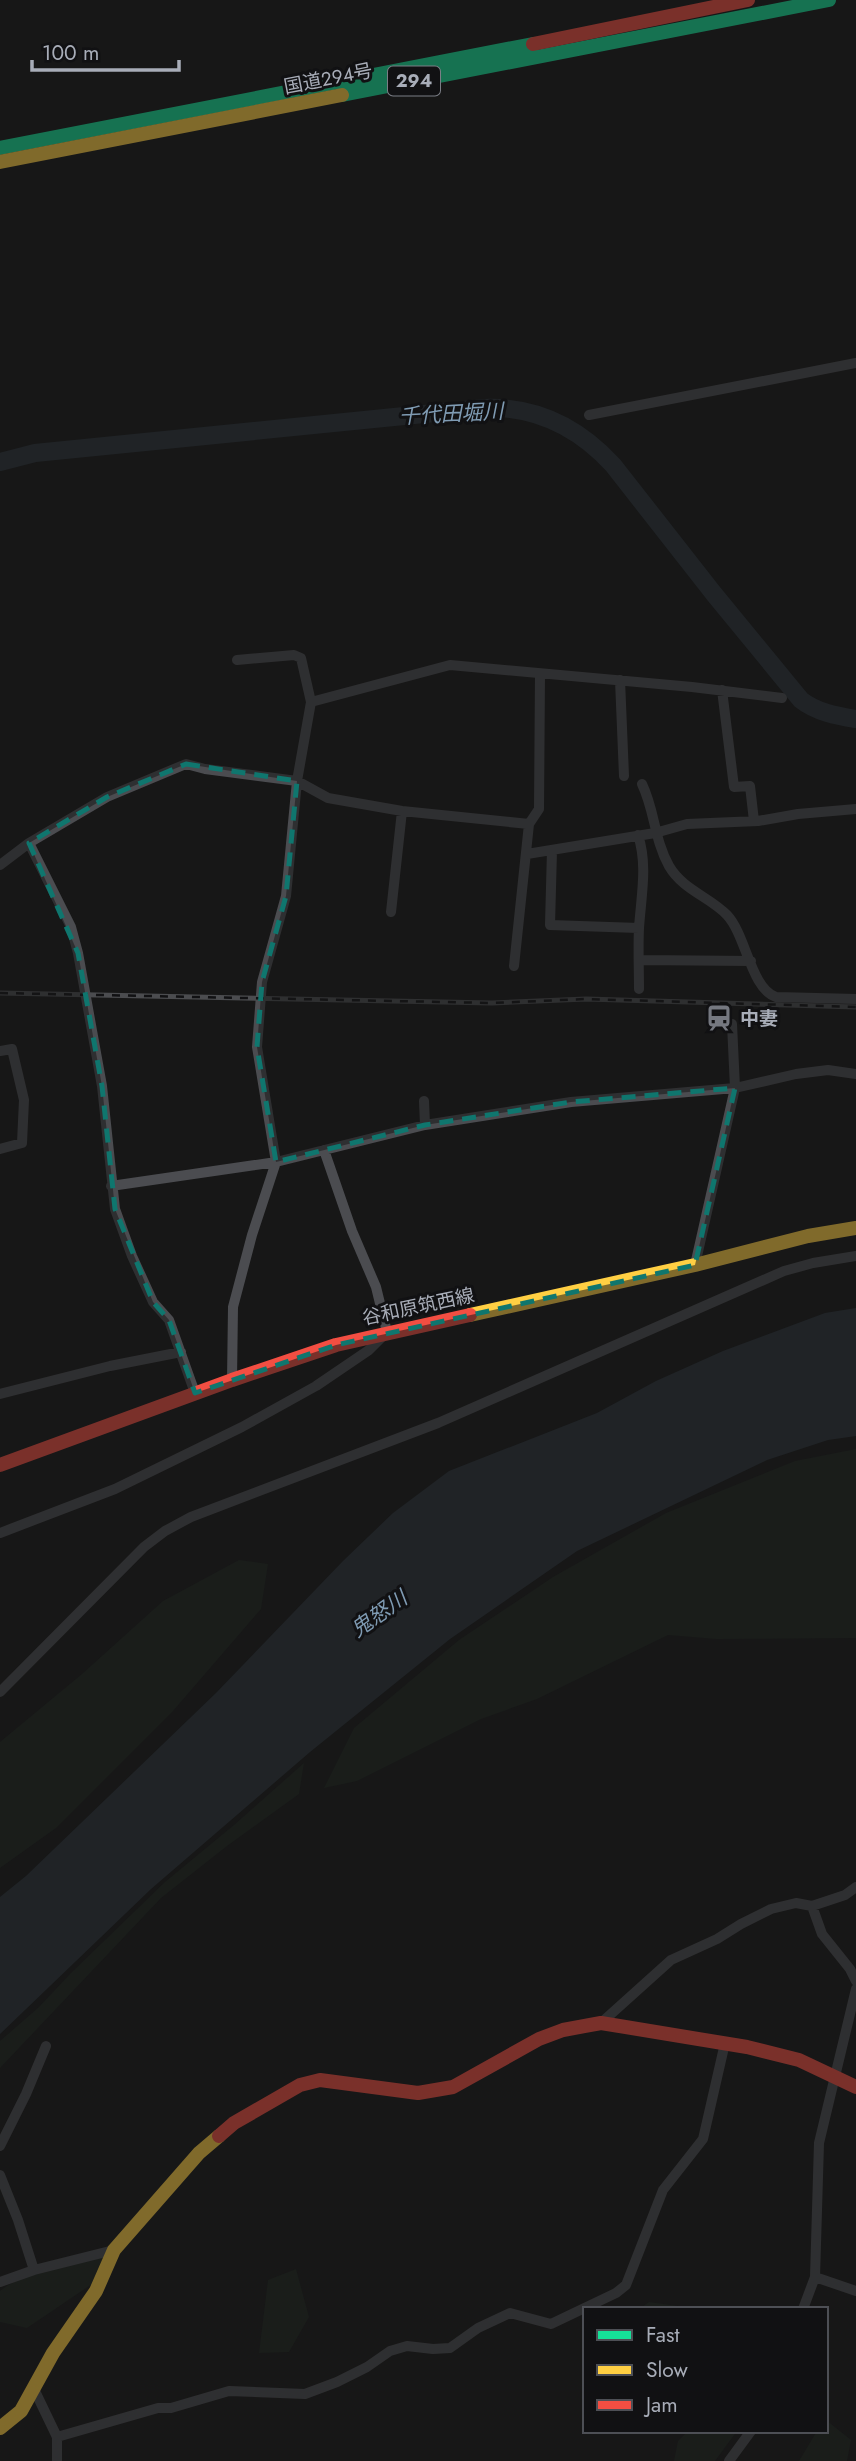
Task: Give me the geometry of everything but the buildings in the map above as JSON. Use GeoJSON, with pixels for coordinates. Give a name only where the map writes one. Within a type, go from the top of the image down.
{"type":"FeatureCollection","features":[{"type":"Feature","properties":{"kind":"main road","name":"国道294号"},"geometry":{"type":"LineString","coordinates":[[0,148],[748,0]]}},
{"type":"Feature","properties":{"kind":"main road","name":"国道294号"},"geometry":{"type":"LineString","coordinates":[[0,162],[829,0]]}},
{"type":"Feature","properties":{"kind":"main road","name":"谷和原筑西線"},"geometry":{"type":"LineString","coordinates":[[0,1465],[195,1393],[336,1345],[695,1265],[808,1236],[856,1228]]}},
{"type":"Feature","properties":{"kind":"main road"},"geometry":{"type":"LineString","coordinates":[[0,2428],[21,2411],[53,2353],[96,2291],[114,2250],[199,2153],[234,2123],[300,2085],[320,2080],[418,2093],[453,2087],[539,2039],[563,2030],[601,2023],[724,2043],[799,2060],[856,2087]]}},
{"type":"Feature","properties":{"kind":"street"},"geometry":{"type":"LineString","coordinates":[[589,415],[856,363]]}},
{"type":"Feature","properties":{"kind":"street"},"geometry":{"type":"LineString","coordinates":[[232,1380],[233,1307],[252,1235],[276,1162],[257,1047],[262,982],[286,896],[297,781],[311,702],[301,658],[294,655],[237,660]]}},
{"type":"Feature","properties":{"kind":"street"},"geometry":{"type":"LineString","coordinates":[[311,702],[450,665],[782,698]]}},
{"type":"Feature","properties":{"kind":"street"},"geometry":{"type":"LineString","coordinates":[[514,966],[529,824],[539,809],[540,674]]}},
{"type":"Feature","properties":{"kind":"street"},"geometry":{"type":"LineString","coordinates":[[620,680],[625,776]]}},
{"type":"Feature","properties":{"kind":"street"},"geometry":{"type":"LineString","coordinates":[[722,690],[733,787],[750,786],[754,821]]}},
{"type":"Feature","properties":{"kind":"street"},"geometry":{"type":"LineString","coordinates":[[0,865],[29,843],[107,797],[186,764],[297,781],[328,797],[402,811],[529,824]]}},
{"type":"Feature","properties":{"kind":"street"},"geometry":{"type":"LineString","coordinates":[[642,784],[648,796],[655,833],[672,870],[684,884],[727,915],[768,995],[856,999]]}},
{"type":"Feature","properties":{"kind":"street"},"geometry":{"type":"LineString","coordinates":[[527,854],[655,833],[687,824],[754,821],[856,809]]}},
{"type":"Feature","properties":{"kind":"street"},"geometry":{"type":"LineString","coordinates":[[391,912],[402,811]]}},
{"type":"Feature","properties":{"kind":"street"},"geometry":{"type":"LineString","coordinates":[[638,835],[642,845],[644,881],[639,928],[639,989]]}},
{"type":"Feature","properties":{"kind":"street"},"geometry":{"type":"LineString","coordinates":[[29,843],[71,928],[78,953],[102,1086],[114,1209],[153,1302],[169,1320],[195,1393]]}},
{"type":"Feature","properties":{"kind":"street"},"geometry":{"type":"LineString","coordinates":[[552,850],[550,925],[639,928]]}},
{"type":"Feature","properties":{"kind":"street"},"geometry":{"type":"LineString","coordinates":[[639,960],[751,961]]}},
{"type":"Feature","properties":{"kind":"street"},"geometry":{"type":"LineString","coordinates":[[695,1265],[735,1088],[732,1024]]}},
{"type":"Feature","properties":{"kind":"street"},"geometry":{"type":"LineString","coordinates":[[0,1051],[12,1049],[24,1100],[22,1143],[0,1149]]}},
{"type":"Feature","properties":{"kind":"street"},"geometry":{"type":"LineString","coordinates":[[111,1186],[276,1162],[425,1125],[571,1102],[735,1088],[796,1074],[828,1070],[856,1074]]}},
{"type":"Feature","properties":{"kind":"street"},"geometry":{"type":"LineString","coordinates":[[424,1101],[425,1125]]}},
{"type":"Feature","properties":{"kind":"street"},"geometry":{"type":"LineString","coordinates":[[0,1533],[115,1489],[242,1427],[316,1386],[369,1350],[387,1332],[376,1287],[352,1231],[324,1150]]}},
{"type":"Feature","properties":{"kind":"street"},"geometry":{"type":"LineString","coordinates":[[0,1692],[144,1547],[164,1531],[191,1517],[438,1423],[783,1271],[813,1262],[856,1256]]}},
{"type":"Feature","properties":{"kind":"street"},"geometry":{"type":"LineString","coordinates":[[0,1394],[110,1366],[181,1352]]}},
{"type":"Feature","properties":{"kind":"street"},"geometry":{"type":"LineString","coordinates":[[601,2023],[671,1960],[717,1939],[771,1909],[796,1903],[812,1906],[845,1895],[856,1887]]}},
{"type":"Feature","properties":{"kind":"street"},"geometry":{"type":"LineString","coordinates":[[812,1906],[822,1934],[850,1969],[856,1981]]}},
{"type":"Feature","properties":{"kind":"street"},"geometry":{"type":"LineString","coordinates":[[804,2307],[816,2277],[819,2143],[856,1989]]}},
{"type":"Feature","properties":{"kind":"street"},"geometry":{"type":"LineString","coordinates":[[587,2307],[616,2293],[626,2285],[663,2190],[703,2139],[724,2043]]}},
{"type":"Feature","properties":{"kind":"street"},"geometry":{"type":"LineString","coordinates":[[0,2146],[47,2046]]}},
{"type":"Feature","properties":{"kind":"street"},"geometry":{"type":"LineString","coordinates":[[0,2175],[34,2270]]}},
{"type":"Feature","properties":{"kind":"street"},"geometry":{"type":"LineString","coordinates":[[0,2282],[34,2270],[114,2250]]}},
{"type":"Feature","properties":{"kind":"street"},"geometry":{"type":"LineString","coordinates":[[816,2277],[856,2291]]}},
{"type":"Feature","properties":{"kind":"street"},"geometry":{"type":"LineString","coordinates":[[57,2437],[229,2392],[305,2394],[367,2367],[390,2351],[407,2346],[450,2348],[478,2328],[510,2313],[551,2324],[583,2309]]}},
{"type":"Feature","properties":{"kind":"street"},"geometry":{"type":"LineString","coordinates":[[34,2389],[57,2437],[57,2461]]}},
{"type":"Feature","properties":{"kind":"street"},"geometry":{"type":"LineString","coordinates":[[729,2461],[750,2433]]}},
{"type":"Feature","properties":{"kind":"highlighted area"},"geometry":{"type":"Polygon","coordinates":[[[186,764],[297,781],[286,896],[262,982],[257,1047],[276,1162],[425,1125],[571,1102],[735,1088],[695,1265],[336,1345],[195,1393],[169,1320],[153,1302],[115,1209],[102,1086],[78,953],[29,843],[107,797],[186,764]]]}},
{"type":"Feature","properties":{"kind":"shaded area"},"geometry":{"type":"Polygon","coordinates":[[[856,1449],[856,1638],[716,1639],[668,1635],[537,1699],[481,1719],[357,1781],[324,1788],[354,1728],[459,1640],[553,1577],[666,1513],[795,1461],[856,1449]]]}},
{"type":"Feature","properties":{"kind":"shaded area"},"geometry":{"type":"Polygon","coordinates":[[[239,1560],[268,1564],[261,1609],[173,1711],[56,1828],[0,1868],[0,1742],[82,1674],[163,1601],[239,1560]]]}},
{"type":"Feature","properties":{"kind":"shaded area"},"geometry":{"type":"Polygon","coordinates":[[[304,1763],[299,1794],[161,1898],[0,2068],[0,2041],[39,2007],[165,1882],[304,1763]]]}},
{"type":"Feature","properties":{"kind":"shaded area"},"geometry":{"type":"Polygon","coordinates":[[[105,2255],[92,2284],[27,2328],[0,2322],[0,2291],[9,2285],[35,2274],[105,2255]]]}},
{"type":"Feature","properties":{"kind":"shaded area"},"geometry":{"type":"Polygon","coordinates":[[[296,2269],[309,2317],[289,2352],[259,2353],[268,2280],[296,2269]]]}},
{"type":"Feature","properties":{"kind":"shaded area"},"geometry":{"type":"Polygon","coordinates":[[[649,2302],[685,2307],[642,2307],[649,2302]]]}},
{"type":"Feature","properties":{"kind":"shaded area"},"geometry":{"type":"Polygon","coordinates":[[[828,2422],[851,2440],[847,2461],[799,2461],[816,2433],[828,2433],[828,2422]]]}},
{"type":"Feature","properties":{"kind":"shaded area"},"geometry":{"type":"Polygon","coordinates":[[[686,2433],[736,2433],[715,2461],[674,2461],[678,2441],[686,2433]]]}},
{"type":"Feature","properties":{"kind":"water","name":"鬼怒川"},"geometry":{"type":"Polygon","coordinates":[[[856,1308],[856,1436],[828,1440],[767,1460],[577,1551],[450,1639],[310,1752],[151,1889],[0,2034],[0,1897],[26,1876],[216,1693],[393,1513],[449,1471],[597,1413],[656,1381],[723,1351],[825,1313],[856,1308]]]}},
{"type":"Feature","properties":{"kind":"waterway","name":"千代田堀川"},"geometry":{"type":"LineString","coordinates":[[0,462],[35,453],[484,408],[503,408],[538,415],[571,430],[613,465],[801,700],[834,715],[856,719]]}},
{"type":"Feature","properties":{"kind":"railway"},"geometry":{"type":"LineString","coordinates":[[0,993],[492,1003],[586,999],[856,1007]]}},
{"type":"Feature","properties":{"kind":"traffic: fast"},"geometry":{"type":"LineString","coordinates":[[342,95],[829,0]]}},
{"type":"Feature","properties":{"kind":"traffic: fast"},"geometry":{"type":"LineString","coordinates":[[0,148],[533,44]]}},
{"type":"Feature","properties":{"kind":"traffic: slow"},"geometry":{"type":"LineString","coordinates":[[0,162],[342,95]]}},
{"type":"Feature","properties":{"kind":"traffic: slow"},"geometry":{"type":"LineString","coordinates":[[470,1315],[695,1265],[808,1236],[856,1228]]}},
{"type":"Feature","properties":{"kind":"traffic: slow"},"geometry":{"type":"LineString","coordinates":[[0,2428],[21,2411],[53,2353],[96,2291],[114,2250],[199,2153],[219,2136]]}},
{"type":"Feature","properties":{"kind":"traffic: jam"},"geometry":{"type":"LineString","coordinates":[[533,44],[748,0]]}},
{"type":"Feature","properties":{"kind":"traffic: jam"},"geometry":{"type":"LineString","coordinates":[[0,1465],[336,1345],[470,1315]]}},
{"type":"Feature","properties":{"kind":"traffic: jam"},"geometry":{"type":"LineString","coordinates":[[219,2136],[234,2123],[300,2085],[320,2080],[418,2093],[453,2087],[539,2039],[563,2030],[601,2023],[747,2047],[799,2060],[856,2087]]}},
{"type":"Feature","properties":{"kind":"place","name":"中妻"},"geometry":{"type":"Point","coordinates":[719,1018]}}]}
